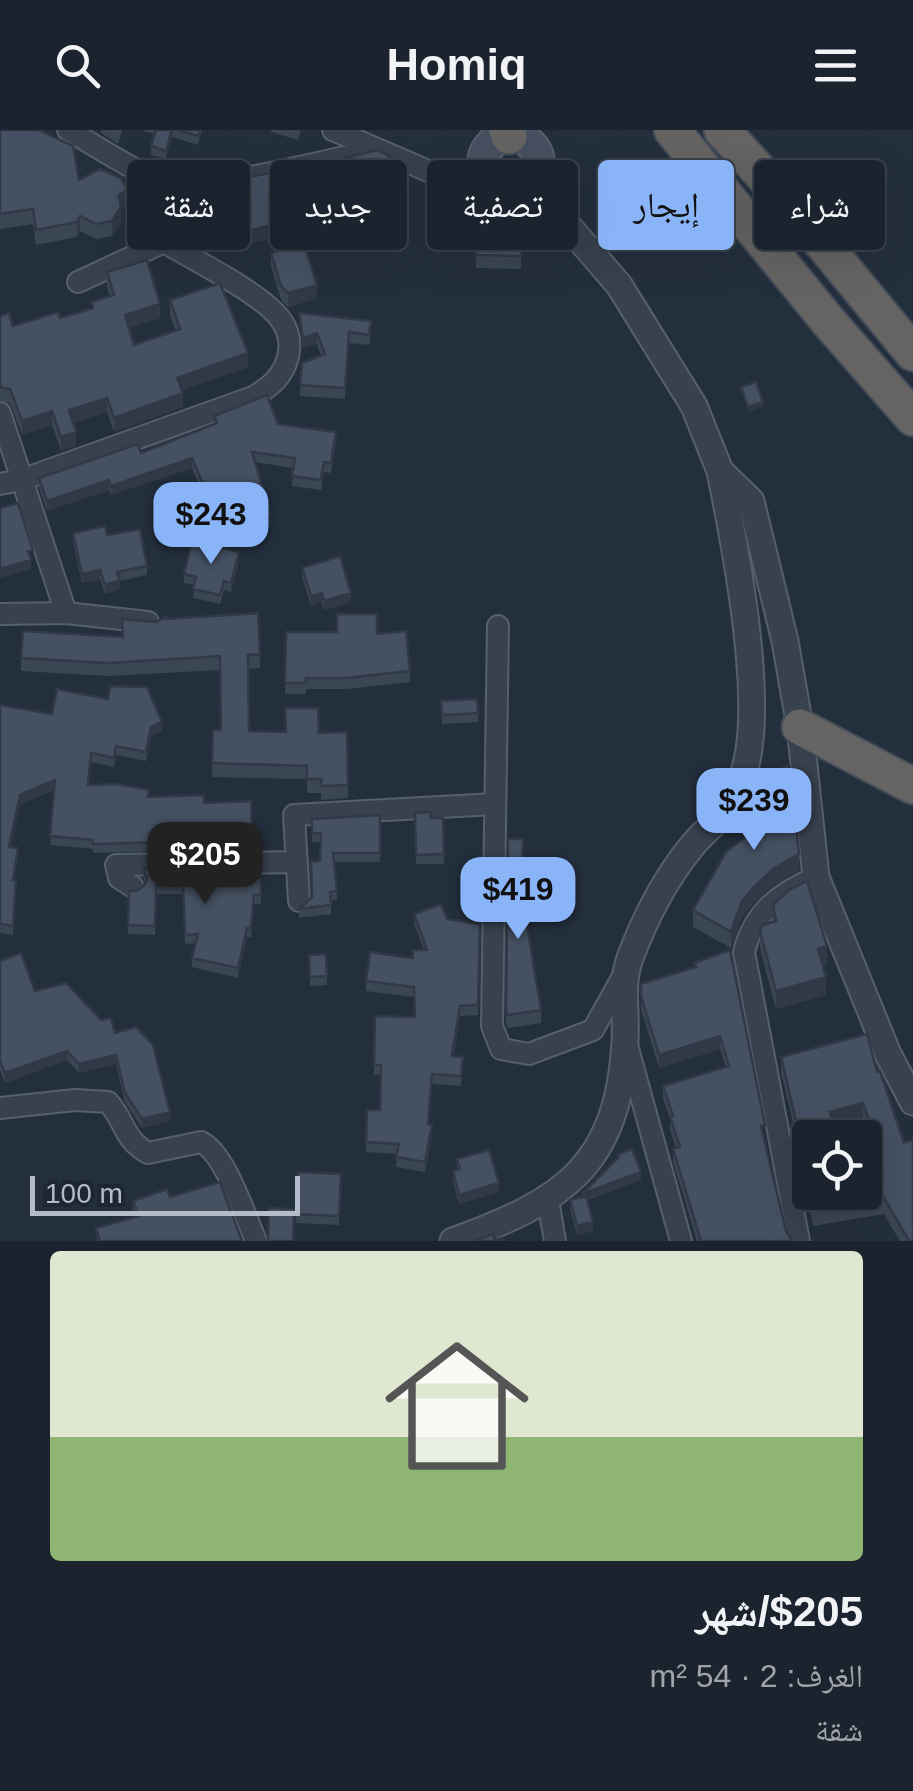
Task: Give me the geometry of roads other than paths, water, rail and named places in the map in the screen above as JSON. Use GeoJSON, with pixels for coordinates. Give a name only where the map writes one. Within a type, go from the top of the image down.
{"type":"FeatureCollection","features":[{"type":"Feature","properties":{"kind":"highway"},"geometry":{"type":"LineString","coordinates":[[672,130],[913,418]]}},
{"type":"Feature","properties":{"kind":"highway"},"geometry":{"type":"LineString","coordinates":[[722,130],[800,215],[913,353]]}},
{"type":"Feature","properties":{"kind":"highway"},"geometry":{"type":"LineString","coordinates":[[800,727],[913,786]]}},
{"type":"Feature","properties":{"kind":"main road"},"geometry":{"type":"LineString","coordinates":[[483,160],[497,135],[528,141],[538,160]]}},
{"type":"Feature","properties":{"kind":"street"},"geometry":{"type":"LineString","coordinates":[[68,130],[127,166]]}},
{"type":"Feature","properties":{"kind":"street"},"geometry":{"type":"LineString","coordinates":[[334,130],[427,171]]}},
{"type":"Feature","properties":{"kind":"street"},"geometry":{"type":"LineString","coordinates":[[250,176],[375,150]]}},
{"type":"Feature","properties":{"kind":"street"},"geometry":{"type":"LineString","coordinates":[[498,626],[492,1026],[501,1049],[529,1054],[593,1030],[625,974],[662,888],[692,846],[724,812],[744,772],[752,714],[746,636],[720,471],[694,406],[658,344],[618,285],[578,238]]}},
{"type":"Feature","properties":{"kind":"street"},"geometry":{"type":"LineString","coordinates":[[78,282],[147,250]]}},
{"type":"Feature","properties":{"kind":"street"},"geometry":{"type":"LineString","coordinates":[[10,482],[254,397],[279,378],[289,352],[289,338],[278,316],[177,250]]}},
{"type":"Feature","properties":{"kind":"street"},"geometry":{"type":"LineString","coordinates":[[0,413],[10,482],[66,613]]}},
{"type":"Feature","properties":{"kind":"street"},"geometry":{"type":"LineString","coordinates":[[720,471],[750,501],[785,642],[800,727],[816,877],[888,1054],[913,1102]]}},
{"type":"Feature","properties":{"kind":"street"},"geometry":{"type":"LineString","coordinates":[[0,614],[66,613],[156,622]]}},
{"type":"Feature","properties":{"kind":"street"},"geometry":{"type":"LineString","coordinates":[[298,900],[294,815],[496,804]]}},
{"type":"Feature","properties":{"kind":"street"},"geometry":{"type":"LineString","coordinates":[[133,887],[119,878],[116,866],[296,862]]}},
{"type":"Feature","properties":{"kind":"street"},"geometry":{"type":"LineString","coordinates":[[799,1241],[744,952],[772,900],[816,877]]}},
{"type":"Feature","properties":{"kind":"street"},"geometry":{"type":"LineString","coordinates":[[452,1241],[502,1223],[548,1200],[586,1168],[612,1118],[625,1040],[625,974]]}},
{"type":"Feature","properties":{"kind":"street"},"geometry":{"type":"LineString","coordinates":[[625,1040],[681,1241]]}},
{"type":"Feature","properties":{"kind":"street"},"geometry":{"type":"LineString","coordinates":[[0,1108],[75,1100],[108,1102],[127,1136],[148,1153],[200,1142],[208,1146],[256,1241]]}},
{"type":"Feature","properties":{"kind":"street"},"geometry":{"type":"LineString","coordinates":[[548,1200],[555,1241]]}}]}
